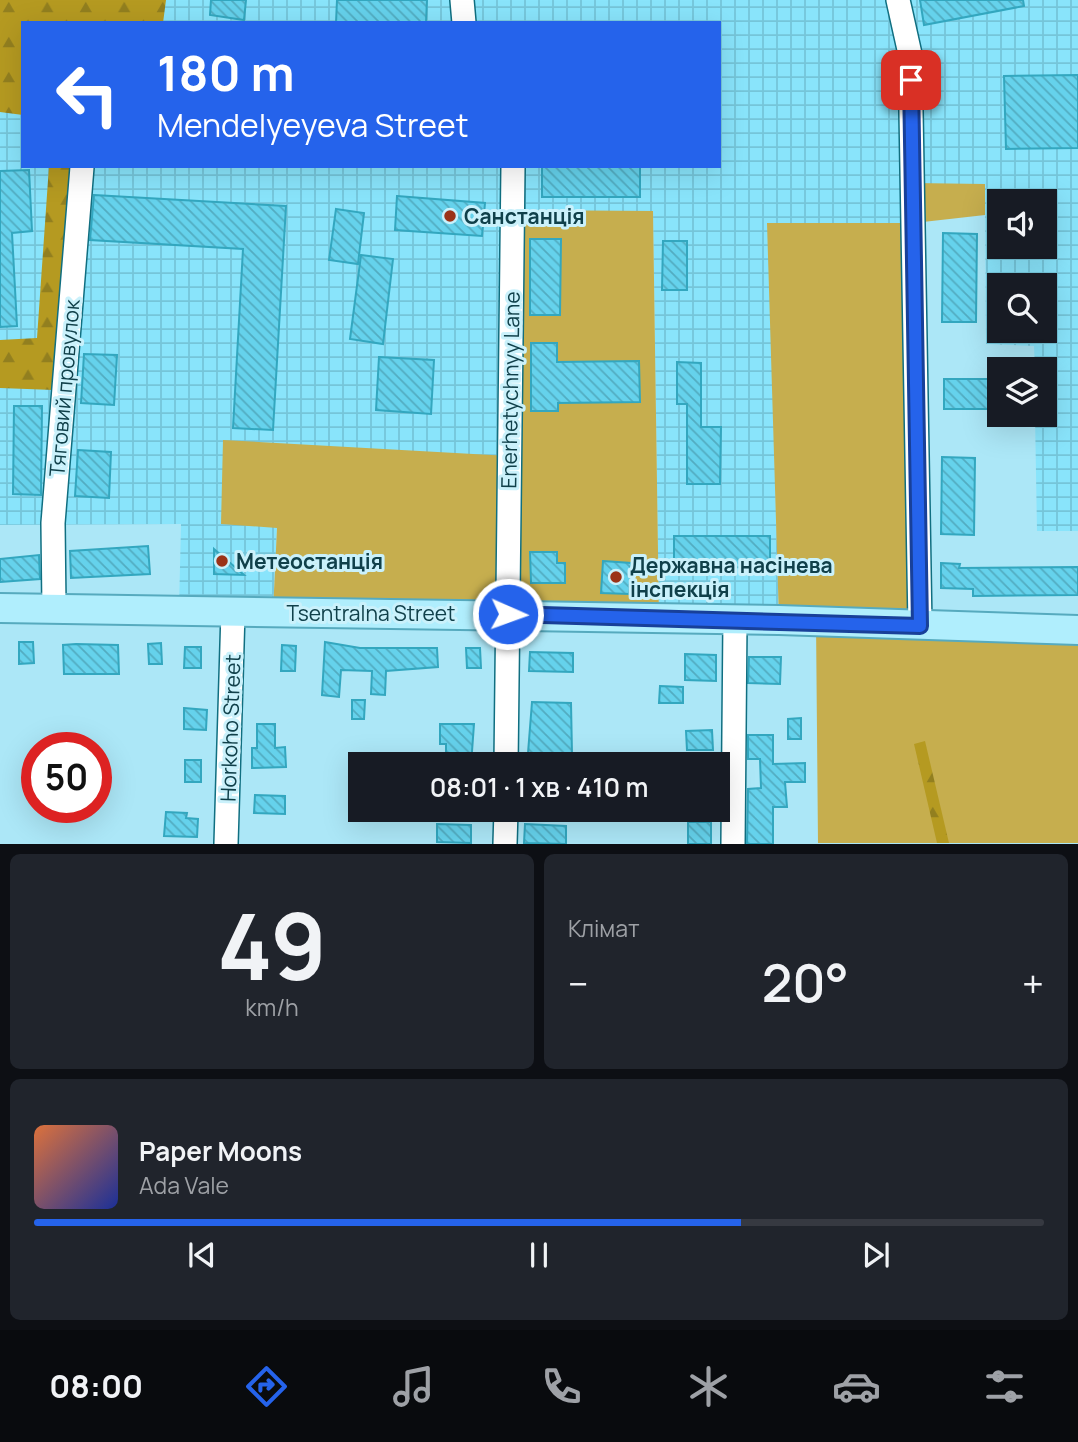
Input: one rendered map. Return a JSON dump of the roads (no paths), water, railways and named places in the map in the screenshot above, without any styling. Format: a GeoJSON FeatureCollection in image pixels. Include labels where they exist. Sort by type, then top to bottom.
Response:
{"type":"FeatureCollection","features":[{"type":"Feature","properties":{"kind":"main road","name":"Tsentralna Street"},"geometry":{"type":"LineString","coordinates":[[0,608],[508,614],[1078,629]]}},
{"type":"Feature","properties":{"kind":"street"},"geometry":{"type":"LineString","coordinates":[[462,0],[464,21]]}},
{"type":"Feature","properties":{"kind":"street"},"geometry":{"type":"LineString","coordinates":[[898,0],[911,54],[920,626]]}},
{"type":"Feature","properties":{"kind":"street","name":"Тяговий провулок"},"geometry":{"type":"LineString","coordinates":[[54,608],[53,523],[82,168]]}},
{"type":"Feature","properties":{"kind":"street","name":"Enerhetychnyy Lane"},"geometry":{"type":"LineString","coordinates":[[506,752],[513,168]]}},
{"type":"Feature","properties":{"kind":"street","name":"Horkoho Street"},"geometry":{"type":"LineString","coordinates":[[226,844],[233,612]]}},
{"type":"Feature","properties":{"kind":"street"},"geometry":{"type":"LineString","coordinates":[[733,844],[735,620]]}},
{"type":"Feature","properties":{"kind":"street"},"geometry":{"type":"LineString","coordinates":[[505,844],[506,822]]}},
{"type":"Feature","properties":{"kind":"place","name":"Санстанція"},"geometry":{"type":"Point","coordinates":[450,216]}},
{"type":"Feature","properties":{"kind":"place","name":"Метеостанція"},"geometry":{"type":"Point","coordinates":[222,561]}},
{"type":"Feature","properties":{"kind":"place","name":"Державна насiнева iнспекцiя"},"geometry":{"type":"Point","coordinates":[616,577]}}]}
